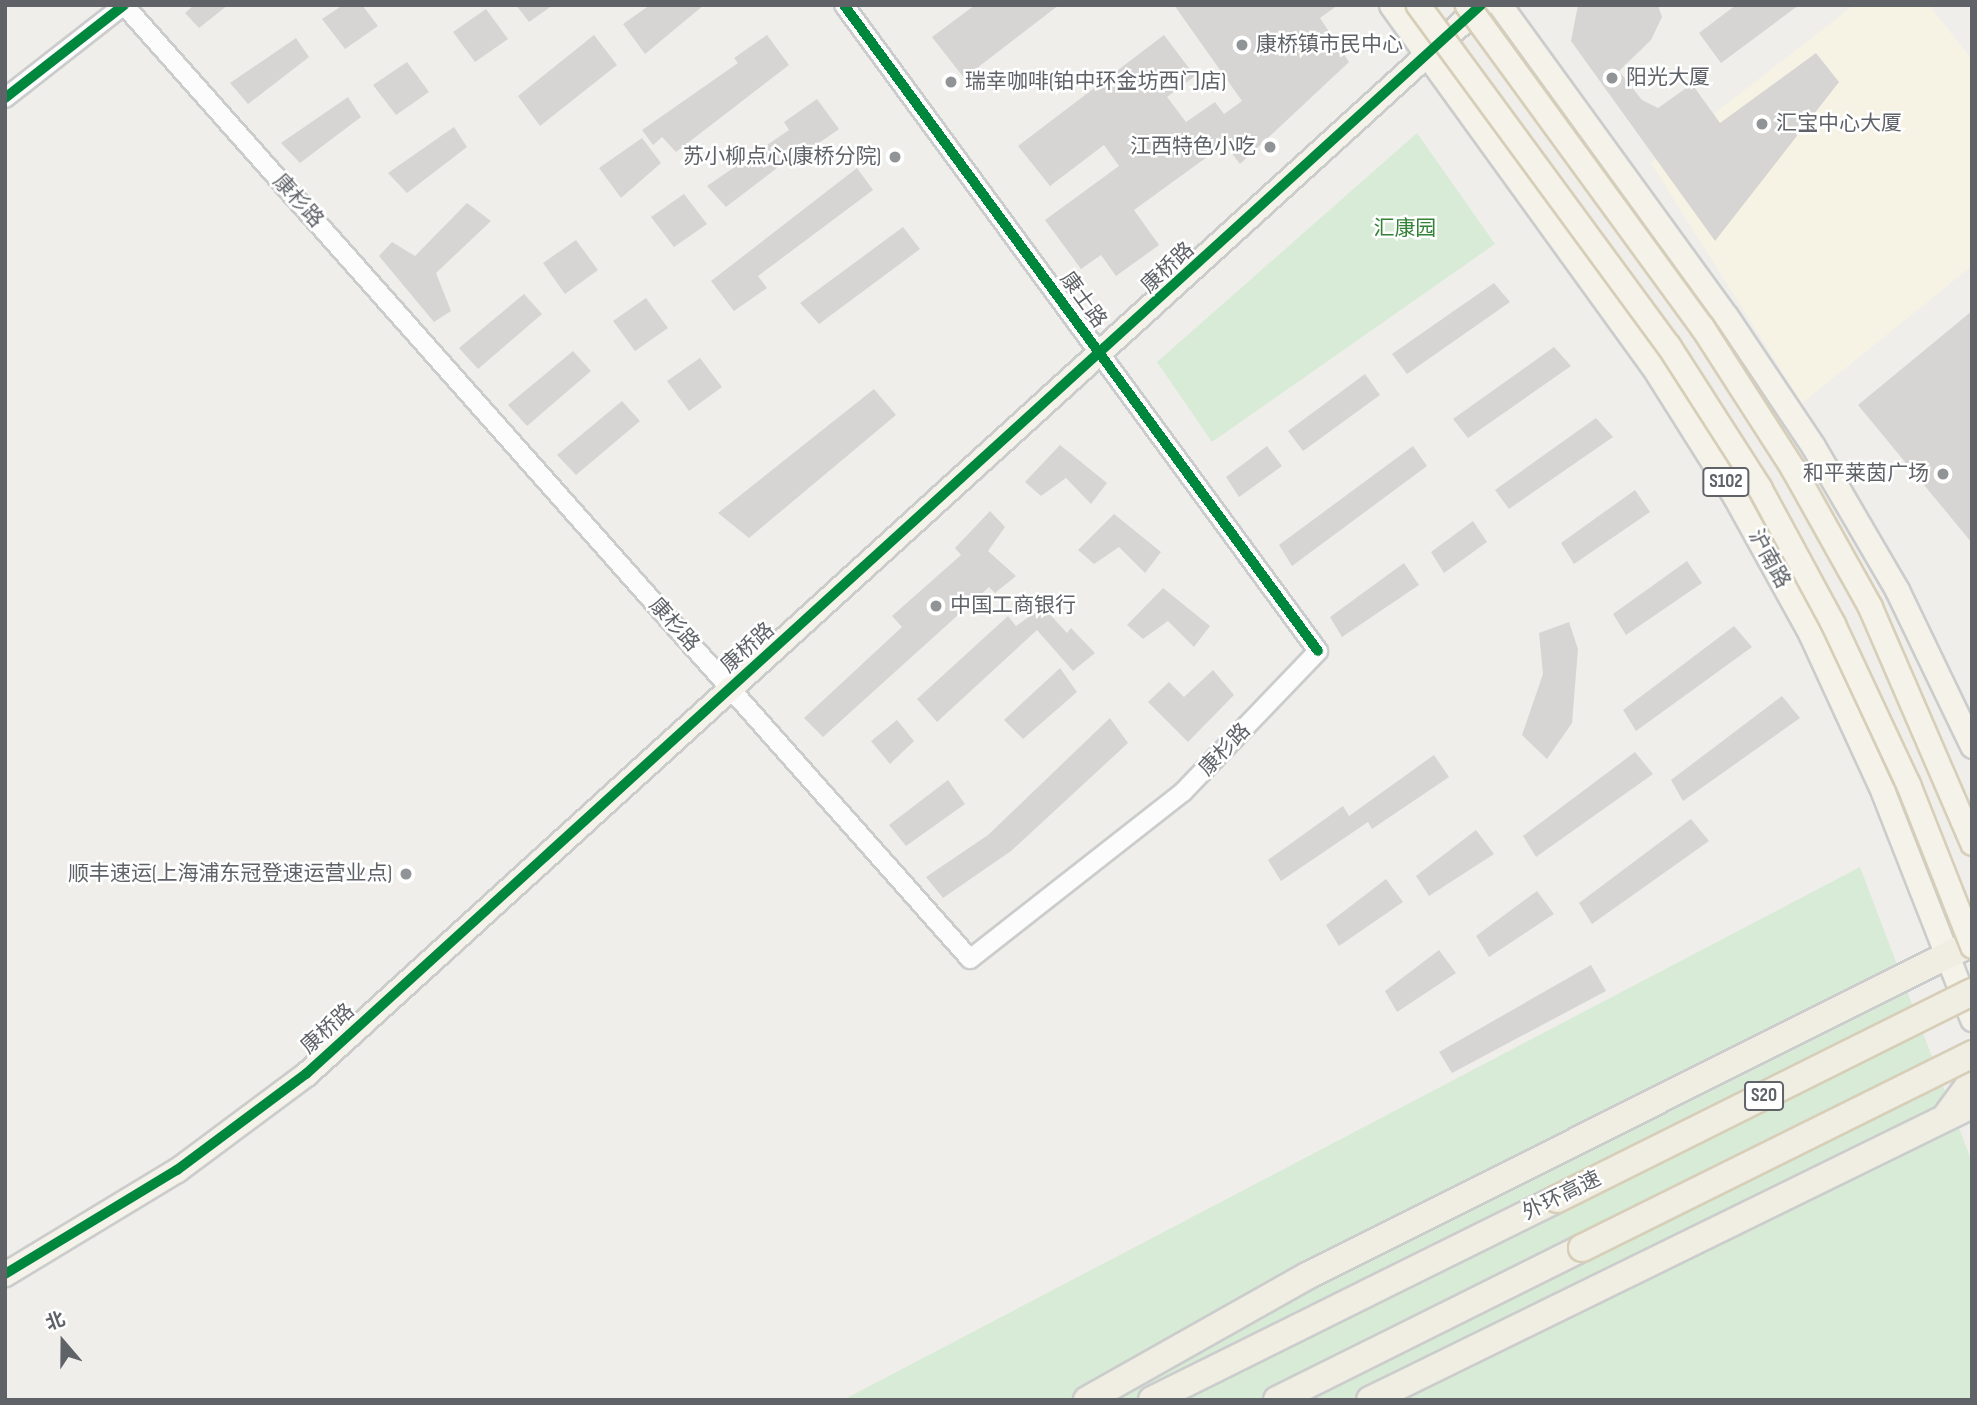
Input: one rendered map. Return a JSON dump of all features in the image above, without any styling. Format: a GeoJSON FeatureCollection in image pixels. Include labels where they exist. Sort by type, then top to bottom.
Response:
{"type":"FeatureCollection","features":[{"type":"Feature","properties":{"kind":"highway"},"geometry":{"type":"LineString","coordinates":[[1087,1400],[1307,1276],[1972,945]]}},
{"type":"Feature","properties":{"kind":"highway","name":"外环高速"},"geometry":{"type":"LineString","coordinates":[[1152,1400],[1972,992]]}},
{"type":"Feature","properties":{"kind":"highway"},"geometry":{"type":"LineString","coordinates":[[1278,1400],[1972,1054]]}},
{"type":"Feature","properties":{"kind":"highway"},"geometry":{"type":"LineString","coordinates":[[1946,1116],[1972,1082]]}},
{"type":"Feature","properties":{"kind":"highway"},"geometry":{"type":"LineString","coordinates":[[1370,1400],[1946,1116],[1972,1107]]}},
{"type":"Feature","properties":{"kind":"main road","name":"沪南路"},"geometry":{"type":"LineString","coordinates":[[1391,5],[1652,365],[1735,497],[1810,633],[1883,792],[1972,1018]]}},
{"type":"Feature","properties":{"kind":"main road"},"geometry":{"type":"LineString","coordinates":[[1418,5],[1668,345],[1759,486],[1908,784],[1972,945]]}},
{"type":"Feature","properties":{"kind":"main road"},"geometry":{"type":"LineString","coordinates":[[1467,5],[1702,327],[1793,469],[1870,607],[1972,843]]}},
{"type":"Feature","properties":{"kind":"main road","name":"康桥路"},"geometry":{"type":"LineString","coordinates":[[5,1274],[177,1170],[306,1074],[1100,356],[1481,5]]}},
{"type":"Feature","properties":{"kind":"main road"},"geometry":{"type":"LineString","coordinates":[[1500,5],[1726,316],[1813,446],[1897,590],[1972,746]]}},
{"type":"Feature","properties":{"kind":"street"},"geometry":{"type":"LineString","coordinates":[[5,98],[124,5]]}},
{"type":"Feature","properties":{"kind":"street","name":"康杉路"},"geometry":{"type":"LineString","coordinates":[[124,5],[971,960],[1183,792],[1318,651]]}},
{"type":"Feature","properties":{"kind":"street","name":"康士路"},"geometry":{"type":"LineString","coordinates":[[844,5],[1318,651]]}},
{"type":"Feature","properties":{"kind":"shaded area"},"geometry":{"type":"Polygon","coordinates":[[[1854,5],[1929,5],[1972,60],[1972,266],[1802,403],[1651,163],[1854,5]]]}},
{"type":"Feature","properties":{"kind":"green space","name":"汇康园"},"geometry":{"type":"Polygon","coordinates":[[[1417,133],[1495,244],[1212,442],[1157,362],[1417,133]]]}},
{"type":"Feature","properties":{"kind":"green space"},"geometry":{"type":"Polygon","coordinates":[[[1860,867],[1972,1162],[1972,1400],[843,1400],[1860,867]]]}},
{"type":"Feature","properties":{"kind":"building"},"geometry":{"type":"Polygon","coordinates":[[[194,5],[228,5],[199,28],[185,13],[194,5]]]}},
{"type":"Feature","properties":{"kind":"building"},"geometry":{"type":"Polygon","coordinates":[[[343,5],[362,5],[378,26],[345,49],[322,19],[343,5]]]}},
{"type":"Feature","properties":{"kind":"building"},"geometry":{"type":"Polygon","coordinates":[[[516,5],[553,5],[529,22],[516,5]]]}},
{"type":"Feature","properties":{"kind":"building"},"geometry":{"type":"Polygon","coordinates":[[[650,5],[704,5],[645,54],[623,24],[650,5]]]}},
{"type":"Feature","properties":{"kind":"building"},"geometry":{"type":"Polygon","coordinates":[[[975,5],[1059,5],[964,78],[932,37],[975,5]]]}},
{"type":"Feature","properties":{"kind":"building"},"geometry":{"type":"Polygon","coordinates":[[[1174,5],[1338,5],[1320,18],[1349,62],[1240,164],[1225,144],[1134,210],[1159,245],[1116,276],[1101,255],[1081,269],[1045,220],[1119,166],[1104,145],[1050,186],[1018,146],[1164,35],[1195,76],[1167,97],[1186,122],[1215,102],[1224,114],[1242,101],[1174,5]]]}},
{"type":"Feature","properties":{"kind":"building"},"geometry":{"type":"Polygon","coordinates":[[[1578,5],[1658,5],[1662,17],[1651,40],[1619,71],[1642,100],[1658,108],[1692,84],[1720,123],[1816,53],[1839,82],[1715,241],[1571,41],[1578,5]]]}},
{"type":"Feature","properties":{"kind":"building"},"geometry":{"type":"Polygon","coordinates":[[[1736,5],[1799,5],[1721,63],[1699,33],[1736,5]]]}},
{"type":"Feature","properties":{"kind":"building"},"geometry":{"type":"Polygon","coordinates":[[[486,9],[508,39],[475,62],[453,32],[486,9]]]}},
{"type":"Feature","properties":{"kind":"building"},"geometry":{"type":"Polygon","coordinates":[[[594,35],[617,65],[540,126],[518,96],[594,35]]]}},
{"type":"Feature","properties":{"kind":"building"},"geometry":{"type":"Polygon","coordinates":[[[767,35],[789,65],[676,152],[662,137],[653,145],[642,130],[738,63],[734,58],[767,35]]]}},
{"type":"Feature","properties":{"kind":"building"},"geometry":{"type":"Polygon","coordinates":[[[296,38],[309,57],[248,104],[230,83],[296,38]]]}},
{"type":"Feature","properties":{"kind":"building"},"geometry":{"type":"Polygon","coordinates":[[[407,62],[429,92],[396,115],[373,85],[407,62]]]}},
{"type":"Feature","properties":{"kind":"building"},"geometry":{"type":"Polygon","coordinates":[[[348,97],[361,117],[300,163],[281,143],[348,97]]]}},
{"type":"Feature","properties":{"kind":"building"},"geometry":{"type":"Polygon","coordinates":[[[817,99],[839,129],[806,152],[803,148],[726,207],[707,186],[789,130],[784,122],[817,99]]]}},
{"type":"Feature","properties":{"kind":"building"},"geometry":{"type":"Polygon","coordinates":[[[454,127],[467,147],[407,193],[388,173],[454,127]]]}},
{"type":"Feature","properties":{"kind":"building"},"geometry":{"type":"Polygon","coordinates":[[[642,138],[661,163],[621,198],[599,168],[642,138]]]}},
{"type":"Feature","properties":{"kind":"building"},"geometry":{"type":"Polygon","coordinates":[[[857,168],[873,190],[758,276],[767,288],[734,311],[711,281],[857,168]]]}},
{"type":"Feature","properties":{"kind":"building"},"geometry":{"type":"Polygon","coordinates":[[[684,194],[707,224],[674,247],[651,217],[684,194]]]}},
{"type":"Feature","properties":{"kind":"building"},"geometry":{"type":"Polygon","coordinates":[[[467,203],[491,221],[436,273],[451,311],[434,322],[379,256],[392,242],[415,256],[467,203]]]}},
{"type":"Feature","properties":{"kind":"building"},"geometry":{"type":"Polygon","coordinates":[[[903,227],[920,249],[819,324],[800,303],[903,227]]]}},
{"type":"Feature","properties":{"kind":"building"},"geometry":{"type":"Polygon","coordinates":[[[576,240],[598,270],[565,294],[543,263],[576,240]]]}},
{"type":"Feature","properties":{"kind":"building"},"geometry":{"type":"Polygon","coordinates":[[[1494,283],[1510,302],[1407,374],[1392,354],[1494,283]]]}},
{"type":"Feature","properties":{"kind":"building"},"geometry":{"type":"Polygon","coordinates":[[[524,294],[542,314],[478,369],[459,348],[524,294]]]}},
{"type":"Feature","properties":{"kind":"building"},"geometry":{"type":"Polygon","coordinates":[[[646,298],[668,328],[635,351],[613,321],[646,298]]]}},
{"type":"Feature","properties":{"kind":"building","name":"和平莱茵广场"},"geometry":{"type":"Polygon","coordinates":[[[1972,311],[1972,543],[1858,405],[1972,311]]]}},
{"type":"Feature","properties":{"kind":"building"},"geometry":{"type":"Polygon","coordinates":[[[1554,347],[1571,366],[1468,438],[1453,419],[1554,347]]]}},
{"type":"Feature","properties":{"kind":"building"},"geometry":{"type":"Polygon","coordinates":[[[573,351],[591,371],[527,426],[508,405],[573,351]]]}},
{"type":"Feature","properties":{"kind":"building"},"geometry":{"type":"Polygon","coordinates":[[[700,358],[722,387],[689,411],[667,381],[700,358]]]}},
{"type":"Feature","properties":{"kind":"building"},"geometry":{"type":"Polygon","coordinates":[[[1365,374],[1380,395],[1303,451],[1288,431],[1365,374]]]}},
{"type":"Feature","properties":{"kind":"building"},"geometry":{"type":"Polygon","coordinates":[[[874,389],[896,415],[749,538],[718,513],[874,389]]]}},
{"type":"Feature","properties":{"kind":"building"},"geometry":{"type":"Polygon","coordinates":[[[622,401],[640,421],[576,475],[557,455],[622,401]]]}},
{"type":"Feature","properties":{"kind":"building"},"geometry":{"type":"Polygon","coordinates":[[[1596,418],[1613,437],[1509,509],[1495,490],[1596,418]]]}},
{"type":"Feature","properties":{"kind":"building"},"geometry":{"type":"Polygon","coordinates":[[[1060,445],[1107,483],[1091,504],[1066,478],[1041,496],[1025,482],[1060,445]]]}},
{"type":"Feature","properties":{"kind":"building"},"geometry":{"type":"Polygon","coordinates":[[[1267,446],[1282,466],[1239,497],[1226,477],[1267,446]]]}},
{"type":"Feature","properties":{"kind":"building"},"geometry":{"type":"Polygon","coordinates":[[[1413,446],[1427,466],[1292,566],[1279,545],[1413,446]]]}},
{"type":"Feature","properties":{"kind":"building"},"geometry":{"type":"Polygon","coordinates":[[[1635,490],[1650,512],[1574,564],[1561,543],[1635,490]]]}},
{"type":"Feature","properties":{"kind":"building"},"geometry":{"type":"Polygon","coordinates":[[[990,511],[1005,527],[988,551],[1016,576],[995,593],[989,587],[823,737],[804,718],[902,627],[892,616],[961,555],[955,548],[990,511]]]}},
{"type":"Feature","properties":{"kind":"building"},"geometry":{"type":"Polygon","coordinates":[[[1114,514],[1161,552],[1145,573],[1119,547],[1094,564],[1078,550],[1114,514]]]}},
{"type":"Feature","properties":{"kind":"building"},"geometry":{"type":"Polygon","coordinates":[[[1473,521],[1487,542],[1444,573],[1431,552],[1473,521]]]}},
{"type":"Feature","properties":{"kind":"building"},"geometry":{"type":"Polygon","coordinates":[[[1687,561],[1702,583],[1626,635],[1613,614],[1687,561]]]}},
{"type":"Feature","properties":{"kind":"building"},"geometry":{"type":"Polygon","coordinates":[[[1404,563],[1419,585],[1342,637],[1330,617],[1404,563]]]}},
{"type":"Feature","properties":{"kind":"building"},"geometry":{"type":"Polygon","coordinates":[[[1163,588],[1210,626],[1194,647],[1168,621],[1143,639],[1127,625],[1163,588]]]}},
{"type":"Feature","properties":{"kind":"building"},"geometry":{"type":"Polygon","coordinates":[[[1043,607],[1067,633],[1071,628],[1095,653],[1073,671],[1037,630],[937,722],[917,699],[1008,616],[1016,626],[1043,607]]]}},
{"type":"Feature","properties":{"kind":"building"},"geometry":{"type":"Polygon","coordinates":[[[1569,622],[1578,649],[1572,723],[1547,759],[1522,735],[1543,674],[1539,633],[1569,622]]]}},
{"type":"Feature","properties":{"kind":"building"},"geometry":{"type":"Polygon","coordinates":[[[1734,626],[1752,647],[1636,731],[1623,710],[1734,626]]]}},
{"type":"Feature","properties":{"kind":"building"},"geometry":{"type":"Polygon","coordinates":[[[1060,668],[1077,692],[1023,739],[1004,720],[1060,668]]]}},
{"type":"Feature","properties":{"kind":"building"},"geometry":{"type":"Polygon","coordinates":[[[1213,670],[1234,695],[1188,742],[1148,702],[1169,682],[1184,697],[1213,670]]]}},
{"type":"Feature","properties":{"kind":"building"},"geometry":{"type":"Polygon","coordinates":[[[1782,696],[1800,718],[1683,801],[1671,780],[1782,696]]]}},
{"type":"Feature","properties":{"kind":"building"},"geometry":{"type":"Polygon","coordinates":[[[1110,718],[1128,743],[1011,851],[943,898],[926,877],[988,835],[1110,718]]]}},
{"type":"Feature","properties":{"kind":"building"},"geometry":{"type":"Polygon","coordinates":[[[897,720],[914,741],[890,764],[871,741],[897,720]]]}},
{"type":"Feature","properties":{"kind":"building"},"geometry":{"type":"Polygon","coordinates":[[[1635,752],[1653,774],[1536,857],[1523,836],[1635,752]]]}},
{"type":"Feature","properties":{"kind":"building"},"geometry":{"type":"Polygon","coordinates":[[[1434,755],[1449,777],[1372,829],[1368,822],[1281,881],[1268,860],[1343,806],[1349,816],[1434,755]]]}},
{"type":"Feature","properties":{"kind":"building"},"geometry":{"type":"Polygon","coordinates":[[[948,780],[965,804],[906,846],[889,825],[948,780]]]}},
{"type":"Feature","properties":{"kind":"building"},"geometry":{"type":"Polygon","coordinates":[[[1691,819],[1709,841],[1592,924],[1579,903],[1691,819]]]}},
{"type":"Feature","properties":{"kind":"building"},"geometry":{"type":"Polygon","coordinates":[[[1476,830],[1494,854],[1429,896],[1416,876],[1476,830]]]}},
{"type":"Feature","properties":{"kind":"building"},"geometry":{"type":"Polygon","coordinates":[[[1386,879],[1403,902],[1339,946],[1326,925],[1386,879]]]}},
{"type":"Feature","properties":{"kind":"building"},"geometry":{"type":"Polygon","coordinates":[[[1537,891],[1554,914],[1489,957],[1476,936],[1537,891]]]}},
{"type":"Feature","properties":{"kind":"building"},"geometry":{"type":"Polygon","coordinates":[[[1439,950],[1456,973],[1397,1012],[1385,991],[1439,950]]]}},
{"type":"Feature","properties":{"kind":"building"},"geometry":{"type":"Polygon","coordinates":[[[1591,965],[1606,991],[1452,1073],[1439,1052],[1591,965]]]}},
{"type":"Feature","properties":{"kind":"cycle path"},"geometry":{"type":"LineString","coordinates":[[5,98],[124,5]]}},
{"type":"Feature","properties":{"kind":"cycle path"},"geometry":{"type":"LineString","coordinates":[[844,5],[1318,651]]}},
{"type":"Feature","properties":{"kind":"cycle path"},"geometry":{"type":"LineString","coordinates":[[5,1274],[177,1170],[306,1074],[1481,5]]}},
{"type":"Feature","properties":{"kind":"place","name":"康桥镇市民中心"},"geometry":{"type":"Point","coordinates":[1242,45]}},
{"type":"Feature","properties":{"kind":"place","name":"阳光大厦"},"geometry":{"type":"Point","coordinates":[1612,78]}},
{"type":"Feature","properties":{"kind":"place","name":"瑞幸咖啡(铂中环金坊西门店)"},"geometry":{"type":"Point","coordinates":[951,82]}},
{"type":"Feature","properties":{"kind":"place","name":"汇宝中心大厦"},"geometry":{"type":"Point","coordinates":[1762,124]}},
{"type":"Feature","properties":{"kind":"place","name":"江西特色小吃"},"geometry":{"type":"Point","coordinates":[1270,147]}},
{"type":"Feature","properties":{"kind":"place","name":"苏小柳点心(康桥分院)"},"geometry":{"type":"Point","coordinates":[895,157]}},
{"type":"Feature","properties":{"kind":"place","name":"和平莱茵广场"},"geometry":{"type":"Point","coordinates":[1943,474]}},
{"type":"Feature","properties":{"kind":"place","name":"中国工商银行"},"geometry":{"type":"Point","coordinates":[936,606]}},
{"type":"Feature","properties":{"kind":"place","name":"顺丰速运(上海浦东冠登速运营业点)"},"geometry":{"type":"Point","coordinates":[406,874]}}]}
